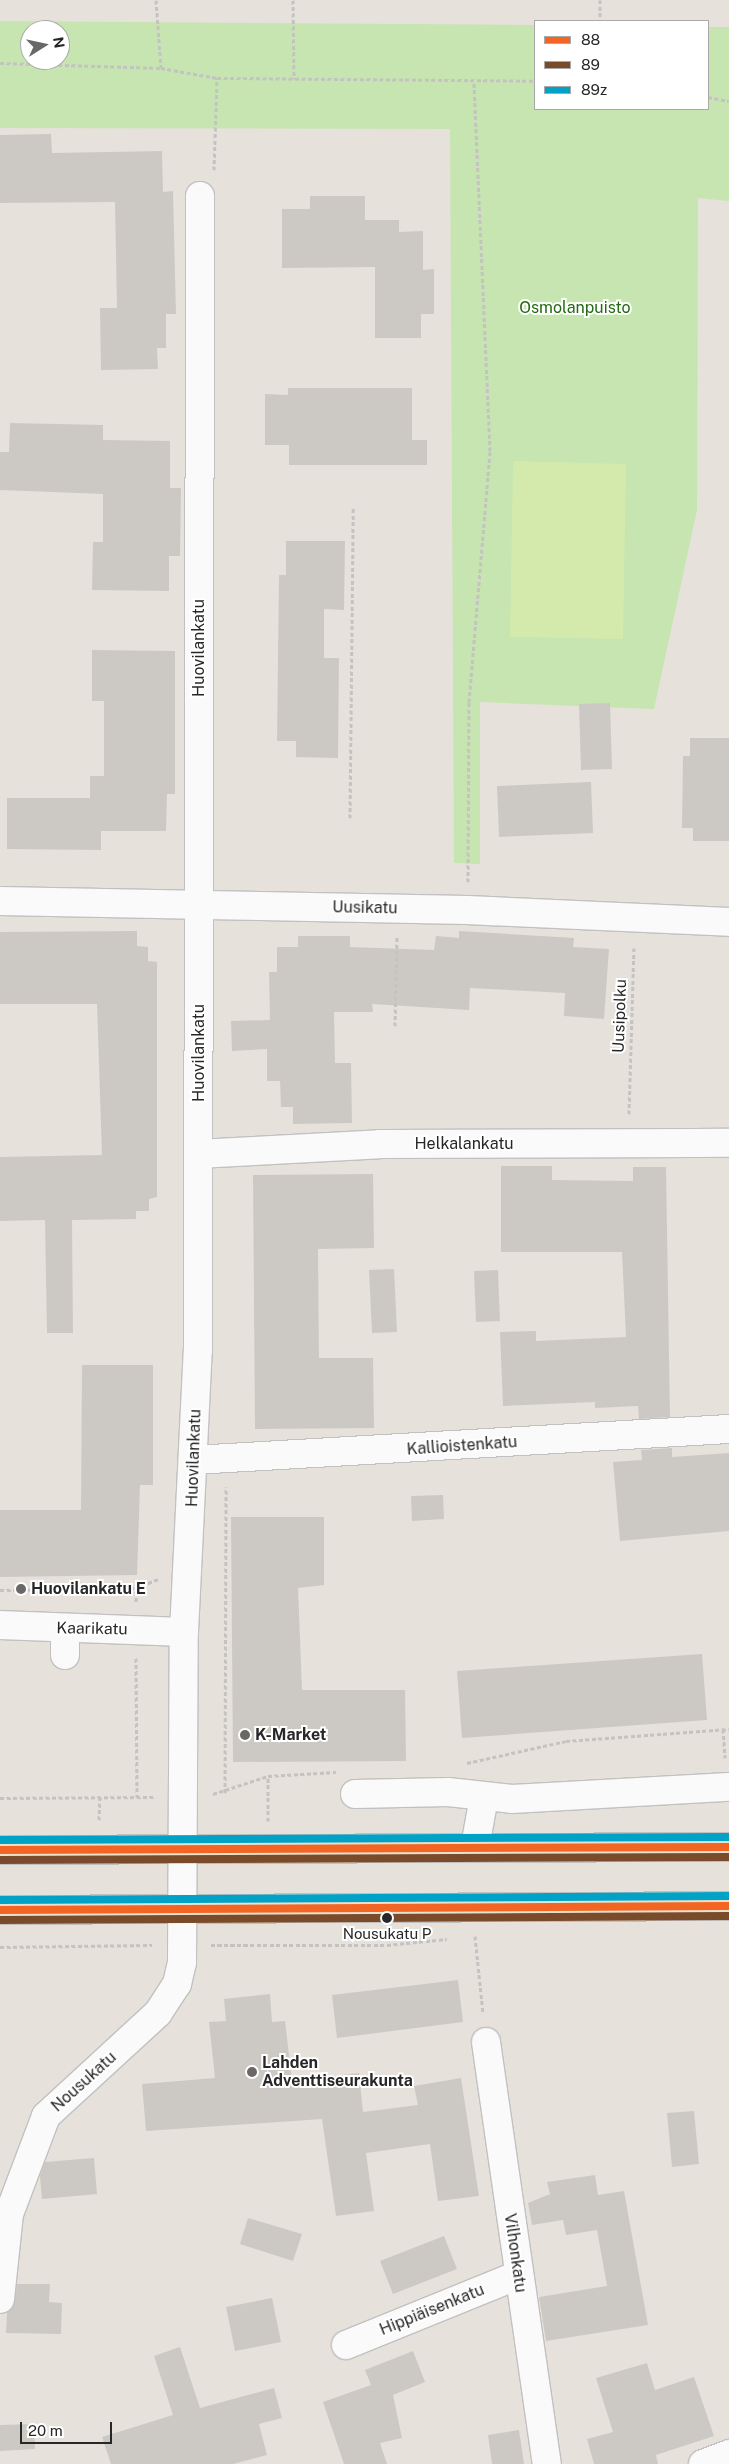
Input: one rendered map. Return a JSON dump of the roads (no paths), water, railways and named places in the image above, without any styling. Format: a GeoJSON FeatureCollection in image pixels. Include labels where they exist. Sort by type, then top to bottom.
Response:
{"type":"FeatureCollection","features":[{"type":"Feature","properties":{"kind":"main road"},"geometry":{"type":"LineString","coordinates":[[0,1850],[184,1852],[475,1847],[729,1847]]}},
{"type":"Feature","properties":{"kind":"main road"},"geometry":{"type":"LineString","coordinates":[[0,1910],[729,1906]]}},
{"type":"Feature","properties":{"kind":"street","name":"Huovilankatu"},"geometry":{"type":"LineString","coordinates":[[183,1910],[184,1632],[190,1568],[194,1460],[207,188]]}},
{"type":"Feature","properties":{"kind":"street","name":"Uusikatu"},"geometry":{"type":"LineString","coordinates":[[0,901],[398,908],[729,922]]}},
{"type":"Feature","properties":{"kind":"street","name":"Helkalankatu"},"geometry":{"type":"LineString","coordinates":[[198,1154],[380,1144],[729,1143]]}},
{"type":"Feature","properties":{"kind":"street","name":"Kallioistenkatu"},"geometry":{"type":"LineString","coordinates":[[194,1460],[729,1429]]}},
{"type":"Feature","properties":{"kind":"street","name":"Kaarikatu"},"geometry":{"type":"LineString","coordinates":[[0,1625],[65,1641],[136,1630],[184,1632]]}},
{"type":"Feature","properties":{"kind":"street"},"geometry":{"type":"LineString","coordinates":[[355,1794],[448,1792],[484,1797],[729,1787]]}},
{"type":"Feature","properties":{"kind":"street"},"geometry":{"type":"LineString","coordinates":[[475,1847],[484,1797]]}},
{"type":"Feature","properties":{"kind":"street","name":"Nousukatu"},"geometry":{"type":"LineString","coordinates":[[0,2299],[9,2214],[46,2116],[163,2005],[177,1984],[182,1963],[183,1910]]}},
{"type":"Feature","properties":{"kind":"street","name":"Vilhonkatu"},"geometry":{"type":"LineString","coordinates":[[486,2042],[518,2275],[547,2464]]}},
{"type":"Feature","properties":{"kind":"street","name":"Hippiäisenkatu"},"geometry":{"type":"LineString","coordinates":[[346,2345],[518,2275]]}},
{"type":"Feature","properties":{"kind":"street"},"geometry":{"type":"LineString","coordinates":[[703,2464],[729,2454]]}},
{"type":"Feature","properties":{"kind":"place","name":"Huovilankatu E"},"geometry":{"type":"Point","coordinates":[21,1589]}},
{"type":"Feature","properties":{"kind":"place","name":"K-Market"},"geometry":{"type":"Point","coordinates":[245,1735]}},
{"type":"Feature","properties":{"kind":"place","name":"Nousukatu P"},"geometry":{"type":"Point","coordinates":[387,1918]}},
{"type":"Feature","properties":{"kind":"place","name":"Lahden Adventtiseurakunta"},"geometry":{"type":"Point","coordinates":[252,2072]}},
{"type":"Feature","properties":{"kind":"park label","name":"Osmolanpuisto"},"geometry":{"type":"Point","coordinates":[575,308]}}]}
